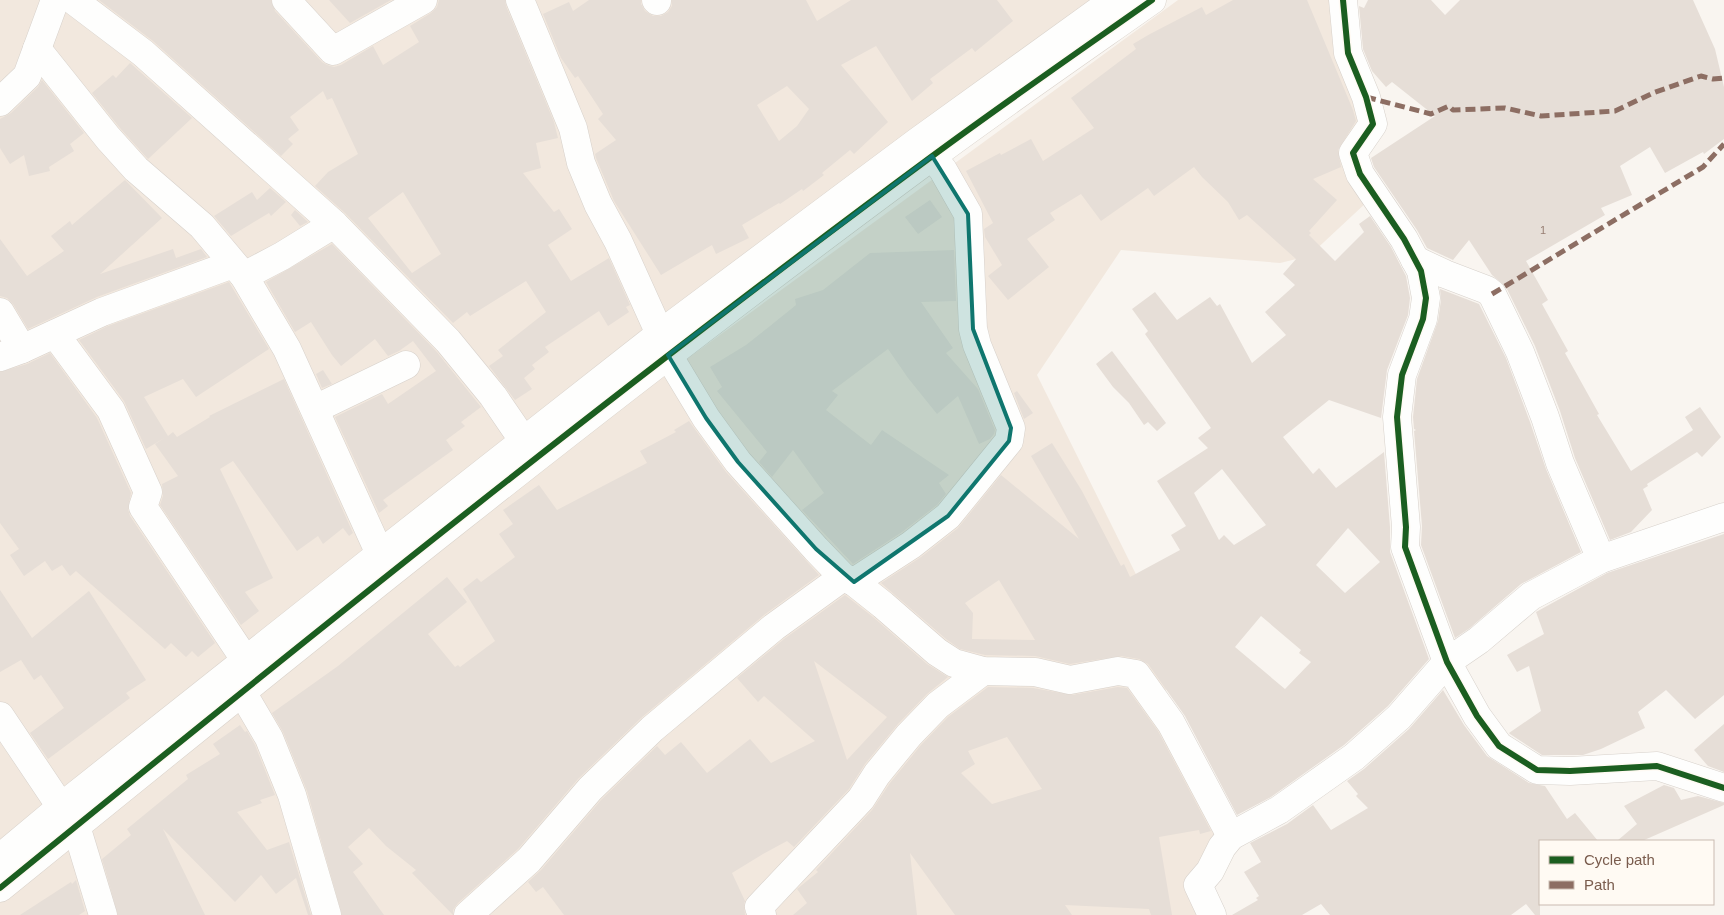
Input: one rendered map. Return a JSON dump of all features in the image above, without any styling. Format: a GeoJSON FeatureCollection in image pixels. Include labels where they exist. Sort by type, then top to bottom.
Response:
{"type":"FeatureCollection","features":[{"type":"Feature","properties":{"kind":"street"},"geometry":{"type":"LineString","coordinates":[[0,102],[27,76],[55,0]]}},
{"type":"Feature","properties":{"kind":"street"},"geometry":{"type":"LineString","coordinates":[[73,0],[144,53],[334,224],[448,341],[493,396],[523,440]]}},
{"type":"Feature","properties":{"kind":"street"},"geometry":{"type":"LineString","coordinates":[[286,0],[333,51],[422,0]]}},
{"type":"Feature","properties":{"kind":"street"},"geometry":{"type":"LineString","coordinates":[[520,0],[574,128],[581,163],[598,204],[618,241],[664,345],[706,418],[738,462],[816,549],[848,580],[937,652],[954,662],[983,671],[1035,672],[1070,680],[1118,671],[1136,674],[1171,723],[1232,836]]}},
{"type":"Feature","properties":{"kind":"street"},"geometry":{"type":"LineString","coordinates":[[0,858],[69,817],[242,692],[664,345],[917,142],[1114,0]]}},
{"type":"Feature","properties":{"kind":"street"},"geometry":{"type":"LineString","coordinates":[[0,888],[69,817],[246,661],[523,440],[664,345],[1152,0]]}},
{"type":"Feature","properties":{"kind":"street"},"geometry":{"type":"LineString","coordinates":[[1343,0],[1348,53],[1366,97],[1373,124],[1353,153],[1360,174],[1404,240],[1421,271],[1426,298],[1423,319],[1402,375],[1397,417],[1406,527],[1405,547],[1447,662],[1478,716],[1499,746],[1537,770],[1570,771],[1657,766],[1724,788]]}},
{"type":"Feature","properties":{"kind":"street"},"geometry":{"type":"LineString","coordinates":[[37,49],[108,138],[136,169],[202,226],[238,270],[287,349],[380,554]]}},
{"type":"Feature","properties":{"kind":"street"},"geometry":{"type":"LineString","coordinates":[[468,915],[530,860],[590,790],[652,729],[774,627],[848,580],[911,545],[948,516],[1009,441],[1011,428],[977,345],[973,328],[968,214],[943,170],[932,156]]}},
{"type":"Feature","properties":{"kind":"street"},"geometry":{"type":"LineString","coordinates":[[0,312],[11,353],[102,312],[282,256],[334,224]]}},
{"type":"Feature","properties":{"kind":"street"},"geometry":{"type":"LineString","coordinates":[[1415,260],[1487,290],[1492,294],[1520,352],[1546,417],[1560,462],[1601,560]]}},
{"type":"Feature","properties":{"kind":"street"},"geometry":{"type":"LineString","coordinates":[[55,334],[112,410],[148,492],[143,507],[246,661]]}},
{"type":"Feature","properties":{"kind":"street"},"geometry":{"type":"LineString","coordinates":[[315,408],[406,365]]}},
{"type":"Feature","properties":{"kind":"street"},"geometry":{"type":"LineString","coordinates":[[1212,915],[1198,885],[1210,871],[1222,847],[1232,836],[1279,810],[1354,757],[1399,717],[1447,662],[1480,640],[1531,596],[1601,560],[1724,518]]}},
{"type":"Feature","properties":{"kind":"street"},"geometry":{"type":"LineString","coordinates":[[762,915],[759,907],[861,799],[876,774],[909,735],[938,705],[983,671]]}},
{"type":"Feature","properties":{"kind":"street"},"geometry":{"type":"LineString","coordinates":[[242,692],[270,738],[292,795],[328,915]]}},
{"type":"Feature","properties":{"kind":"street"},"geometry":{"type":"LineString","coordinates":[[0,716],[69,817],[103,915]]}},
{"type":"Feature","properties":{"kind":"highlighted area"},"geometry":{"type":"Polygon","coordinates":[[[932,156],[968,214],[973,329],[1011,428],[1009,441],[948,516],[854,582],[816,549],[738,462],[706,418],[668,355],[932,156]]]}},
{"type":"Feature","properties":{"kind":"shaded area"},"geometry":{"type":"Polygon","coordinates":[[[0,0],[1101,0],[0,848],[0,0]]]}},
{"type":"Feature","properties":{"kind":"shaded area"},"geometry":{"type":"Polygon","coordinates":[[[1178,0],[1336,0],[1368,125],[1368,201],[1309,256],[1280,263],[1121,250],[1037,375],[1186,675],[1156,697],[1223,836],[1200,873],[1214,915],[0,915],[0,894],[624,405],[1178,0]]]}},
{"type":"Feature","properties":{"kind":"building"},"geometry":{"type":"Polygon","coordinates":[[[99,0],[271,0],[275,11],[322,62],[334,67],[341,65],[373,46],[383,65],[419,42],[410,26],[431,13],[437,7],[439,0],[505,0],[554,122],[558,138],[536,143],[541,168],[523,173],[554,212],[559,209],[572,229],[548,245],[571,281],[609,258],[630,305],[626,307],[629,312],[608,326],[599,311],[545,347],[549,352],[532,365],[535,369],[524,378],[532,389],[515,400],[489,366],[503,356],[498,350],[546,312],[526,281],[470,316],[467,312],[453,323],[345,213],[315,186],[328,172],[358,154],[332,98],[327,100],[323,91],[290,117],[299,130],[288,139],[293,144],[281,156],[153,41],[99,0]],[[403,192],[368,218],[412,273],[441,254],[403,192]]]}},
{"type":"Feature","properties":{"kind":"building"},"geometry":{"type":"Polygon","coordinates":[[[329,0],[391,0],[350,23],[329,0]]]}},
{"type":"Feature","properties":{"kind":"building"},"geometry":{"type":"Polygon","coordinates":[[[589,0],[641,0],[645,11],[653,16],[661,16],[668,12],[672,6],[672,0],[806,0],[817,21],[851,0],[997,0],[1013,21],[975,52],[972,48],[930,79],[933,83],[912,101],[876,46],[841,65],[888,122],[854,154],[850,150],[822,173],[824,175],[803,191],[802,189],[780,204],[742,225],[749,238],[716,254],[712,245],[661,275],[614,201],[596,158],[595,154],[616,140],[598,119],[603,114],[578,76],[575,78],[561,58],[543,14],[569,2],[573,11],[589,0]],[[787,86],[757,105],[779,141],[797,126],[809,109],[787,86]]]}},
{"type":"Feature","properties":{"kind":"building"},"geometry":{"type":"Polygon","coordinates":[[[1233,0],[1307,0],[1353,110],[1356,121],[1338,150],[1341,167],[1313,179],[1337,200],[1309,231],[1311,233],[1309,235],[1335,261],[1364,232],[1359,224],[1370,216],[1391,247],[1406,276],[1410,298],[1408,315],[1387,370],[1381,418],[1329,400],[1283,437],[1313,474],[1319,468],[1336,488],[1384,452],[1390,552],[1429,659],[1388,706],[1344,745],[1271,797],[1237,815],[1185,716],[1148,664],[1139,659],[1121,656],[1070,664],[1035,656],[985,655],[960,649],[881,583],[921,557],[958,528],[1001,475],[1079,539],[1031,456],[1052,443],[1082,491],[1121,566],[1124,564],[1130,577],[1180,550],[1171,535],[1186,526],[1157,481],[1208,448],[1198,438],[1211,428],[1145,334],[1148,331],[1132,309],[1155,292],[1177,320],[1210,297],[1217,306],[1220,304],[1252,363],[1286,335],[1265,312],[1295,285],[1283,274],[1296,259],[1247,215],[1239,220],[1228,202],[1194,167],[1154,196],[1148,188],[1101,221],[1081,194],[1050,213],[1055,220],[1027,239],[1049,267],[1008,300],[988,276],[1002,265],[985,237],[984,229],[993,223],[966,171],[1031,139],[1043,161],[1094,128],[1071,98],[1136,49],[1133,44],[1202,7],[1206,15],[1233,0]],[[1222,469],[1194,493],[1219,540],[1224,535],[1234,545],[1266,525],[1222,469]],[[1348,528],[1316,565],[1345,593],[1380,562],[1348,528]],[[999,580],[965,603],[973,613],[972,639],[1035,640],[999,580]],[[1261,616],[1235,647],[1285,689],[1311,662],[1299,653],[1301,650],[1261,616]]]}},
{"type":"Feature","properties":{"kind":"building"},"geometry":{"type":"Polygon","coordinates":[[[1368,0],[1431,0],[1445,15],[1460,0],[1693,0],[1715,49],[1724,87],[1724,139],[1704,154],[1703,152],[1665,173],[1650,147],[1620,166],[1632,195],[1601,208],[1605,215],[1526,261],[1548,300],[1542,304],[1568,351],[1565,353],[1599,414],[1597,415],[1631,471],[1693,430],[1685,417],[1700,407],[1721,437],[1702,457],[1697,452],[1647,484],[1648,486],[1643,489],[1652,510],[1631,532],[1610,540],[1575,458],[1560,411],[1535,346],[1506,287],[1492,275],[1469,240],[1453,260],[1427,248],[1374,167],[1371,158],[1435,116],[1392,82],[1386,87],[1372,71],[1363,49],[1359,6],[1364,8],[1368,0]]]}},
{"type":"Feature","properties":{"kind":"building"},"geometry":{"type":"Polygon","coordinates":[[[130,63],[192,118],[148,159],[92,93],[113,75],[116,78],[130,63]]]}},
{"type":"Feature","properties":{"kind":"building"},"geometry":{"type":"Polygon","coordinates":[[[42,80],[84,133],[70,144],[74,151],[49,167],[50,171],[29,176],[24,155],[10,164],[0,148],[0,119],[11,113],[38,87],[42,80]]]}},
{"type":"Feature","properties":{"kind":"building"},"geometry":{"type":"Polygon","coordinates":[[[125,180],[162,218],[100,274],[173,249],[176,258],[201,249],[207,257],[97,297],[28,329],[13,304],[7,298],[0,296],[0,239],[27,276],[64,251],[51,236],[70,221],[72,225],[125,180]]]}},
{"type":"Feature","properties":{"kind":"building"},"geometry":{"type":"Polygon","coordinates":[[[270,188],[286,202],[271,216],[269,213],[231,236],[214,216],[252,192],[257,200],[270,188]]]}},
{"type":"Feature","properties":{"kind":"building"},"geometry":{"type":"Polygon","coordinates":[[[930,200],[942,217],[918,234],[905,217],[930,200]]]}},
{"type":"Feature","properties":{"kind":"building"},"geometry":{"type":"Polygon","coordinates":[[[295,210],[308,222],[300,226],[291,215],[295,210]]]}},
{"type":"Feature","properties":{"kind":"building"},"geometry":{"type":"Polygon","coordinates":[[[332,244],[436,351],[481,407],[461,422],[465,426],[446,440],[453,450],[383,500],[388,506],[379,513],[335,417],[382,394],[388,404],[436,371],[413,341],[388,356],[375,339],[341,366],[311,322],[295,332],[266,282],[332,244]]]}},
{"type":"Feature","properties":{"kind":"building"},"geometry":{"type":"Polygon","coordinates":[[[954,250],[956,301],[921,302],[953,348],[946,353],[978,389],[995,430],[994,434],[990,439],[979,444],[958,396],[937,414],[888,349],[832,391],[838,395],[826,410],[871,445],[882,430],[949,475],[939,483],[946,494],[937,505],[902,532],[853,564],[802,510],[824,493],[793,450],[772,477],[759,462],[767,452],[717,391],[722,387],[710,367],[746,345],[770,326],[796,305],[795,299],[823,290],[870,253],[954,250]]]}},
{"type":"Feature","properties":{"kind":"building"},"geometry":{"type":"Polygon","coordinates":[[[229,282],[269,349],[196,397],[183,379],[144,397],[168,436],[173,432],[177,437],[209,416],[284,379],[353,533],[349,536],[343,528],[323,544],[318,536],[297,551],[233,461],[220,469],[273,578],[245,592],[259,611],[241,625],[160,505],[163,496],[162,484],[178,476],[155,444],[166,437],[146,449],[124,401],[79,340],[108,326],[229,282]]]}},
{"type":"Feature","properties":{"kind":"building"},"geometry":{"type":"Polygon","coordinates":[[[1440,289],[1479,304],[1506,358],[1546,469],[1581,552],[1521,584],[1470,628],[1455,638],[1421,545],[1422,526],[1414,431],[1416,430],[1414,429],[1413,417],[1417,379],[1438,321],[1441,300],[1440,289]]]}},
{"type":"Feature","properties":{"kind":"building"},"geometry":{"type":"Polygon","coordinates":[[[1112,351],[1166,423],[1157,431],[1148,422],[1144,425],[1129,403],[1113,387],[1096,364],[1112,351]]]}},
{"type":"Feature","properties":{"kind":"building"},"geometry":{"type":"Polygon","coordinates":[[[50,353],[97,418],[131,493],[128,509],[130,516],[215,643],[198,657],[192,651],[186,657],[171,643],[165,649],[76,571],[70,576],[62,565],[52,571],[45,561],[24,576],[10,555],[19,549],[0,523],[0,372],[27,364],[50,353]]]}},
{"type":"Feature","properties":{"kind":"building"},"geometry":{"type":"Polygon","coordinates":[[[323,370],[332,384],[322,388],[316,374],[323,370]]]}},
{"type":"Feature","properties":{"kind":"building"},"geometry":{"type":"Polygon","coordinates":[[[1017,391],[1033,413],[1024,419],[1014,393],[1017,391]]]}},
{"type":"Feature","properties":{"kind":"building"},"geometry":{"type":"Polygon","coordinates":[[[689,421],[726,472],[819,575],[764,615],[641,718],[578,779],[518,849],[458,903],[453,910],[453,915],[412,873],[416,870],[386,846],[369,828],[348,847],[363,864],[353,872],[384,915],[342,915],[307,791],[283,732],[272,713],[338,666],[447,577],[467,602],[428,634],[455,667],[458,665],[460,667],[495,641],[463,589],[477,578],[481,582],[515,557],[499,534],[513,524],[503,510],[539,485],[557,510],[647,463],[640,451],[676,432],[674,430],[689,421]]]}},
{"type":"Feature","properties":{"kind":"building"},"geometry":{"type":"Polygon","coordinates":[[[1724,534],[1724,695],[1695,719],[1666,690],[1638,712],[1645,728],[1601,749],[1583,755],[1542,755],[1509,733],[1541,711],[1529,666],[1517,672],[1507,655],[1544,634],[1536,612],[1607,573],[1724,534]]]}},
{"type":"Feature","properties":{"kind":"building"},"geometry":{"type":"Polygon","coordinates":[[[0,590],[32,638],[89,591],[146,680],[126,693],[130,698],[48,759],[30,733],[64,708],[41,675],[34,680],[21,660],[0,672],[0,590]]]}},
{"type":"Feature","properties":{"kind":"building"},"geometry":{"type":"Polygon","coordinates":[[[845,595],[927,664],[948,677],[927,694],[898,724],[865,764],[849,789],[794,847],[787,841],[732,873],[745,901],[745,915],[564,915],[543,887],[536,892],[528,882],[541,870],[601,800],[657,746],[665,755],[681,742],[707,773],[750,739],[771,763],[815,741],[764,696],[758,702],[737,678],[784,639],[845,595]],[[814,661],[847,760],[887,717],[814,661]]]}},
{"type":"Feature","properties":{"kind":"building"},"geometry":{"type":"Polygon","coordinates":[[[988,687],[1033,688],[1072,695],[1118,687],[1127,688],[1158,731],[1211,831],[1200,834],[1199,830],[1159,837],[1172,915],[1151,915],[1149,909],[1065,905],[1072,915],[955,915],[910,853],[917,915],[793,915],[807,903],[797,889],[818,872],[816,870],[872,810],[890,783],[921,745],[948,717],[988,687]],[[1007,737],[968,751],[975,764],[961,773],[992,804],[1042,789],[1007,737]]]}},
{"type":"Feature","properties":{"kind":"building"},"geometry":{"type":"Polygon","coordinates":[[[1443,690],[1464,725],[1487,756],[1529,783],[1545,786],[1567,819],[1575,813],[1597,840],[1539,840],[1540,915],[1535,915],[1526,904],[1511,915],[1330,915],[1321,904],[1302,915],[1232,915],[1258,900],[1256,898],[1259,896],[1244,872],[1261,862],[1250,843],[1287,824],[1313,805],[1331,830],[1368,808],[1356,796],[1358,794],[1347,781],[1364,769],[1409,729],[1443,690]]]}},
{"type":"Feature","properties":{"kind":"building"},"geometry":{"type":"Polygon","coordinates":[[[1724,724],[1724,772],[1708,766],[1694,750],[1724,724]]]}},
{"type":"Feature","properties":{"kind":"building"},"geometry":{"type":"Polygon","coordinates":[[[240,725],[245,732],[247,731],[255,745],[275,795],[260,800],[262,803],[237,812],[267,850],[289,842],[311,915],[308,915],[296,878],[276,894],[261,875],[235,902],[163,829],[205,915],[118,915],[102,859],[131,835],[127,829],[188,779],[186,775],[220,754],[213,744],[240,725]]]}},
{"type":"Feature","properties":{"kind":"building"},"geometry":{"type":"Polygon","coordinates":[[[1664,785],[1674,788],[1681,800],[1698,796],[1724,803],[1724,805],[1644,840],[1618,840],[1637,824],[1624,806],[1664,785]]]}},
{"type":"Feature","properties":{"kind":"building"},"geometry":{"type":"Polygon","coordinates":[[[76,880],[85,911],[79,915],[20,915],[71,882],[72,884],[76,880]]]}},
{"type":"Feature","properties":{"kind":"marked path"},"geometry":{"type":"LineString","coordinates":[[1366,97],[1431,114],[1449,106],[1453,110],[1505,108],[1541,116],[1615,111],[1653,93],[1701,76],[1713,79],[1724,78]]}},
{"type":"Feature","properties":{"kind":"marked path"},"geometry":{"type":"LineString","coordinates":[[1492,294],[1703,167],[1724,144]]}},
{"type":"Feature","properties":{"kind":"cycle path"},"geometry":{"type":"LineString","coordinates":[[0,888],[345,609],[578,425],[813,245],[958,137],[1152,0]]}},
{"type":"Feature","properties":{"kind":"cycle path"},"geometry":{"type":"LineString","coordinates":[[1343,0],[1348,53],[1366,97],[1373,124],[1353,153],[1360,174],[1404,239],[1421,271],[1426,298],[1423,319],[1402,375],[1397,417],[1406,527],[1405,547],[1447,662],[1477,716],[1499,746],[1537,770],[1570,771],[1657,766],[1724,788]]}}]}
